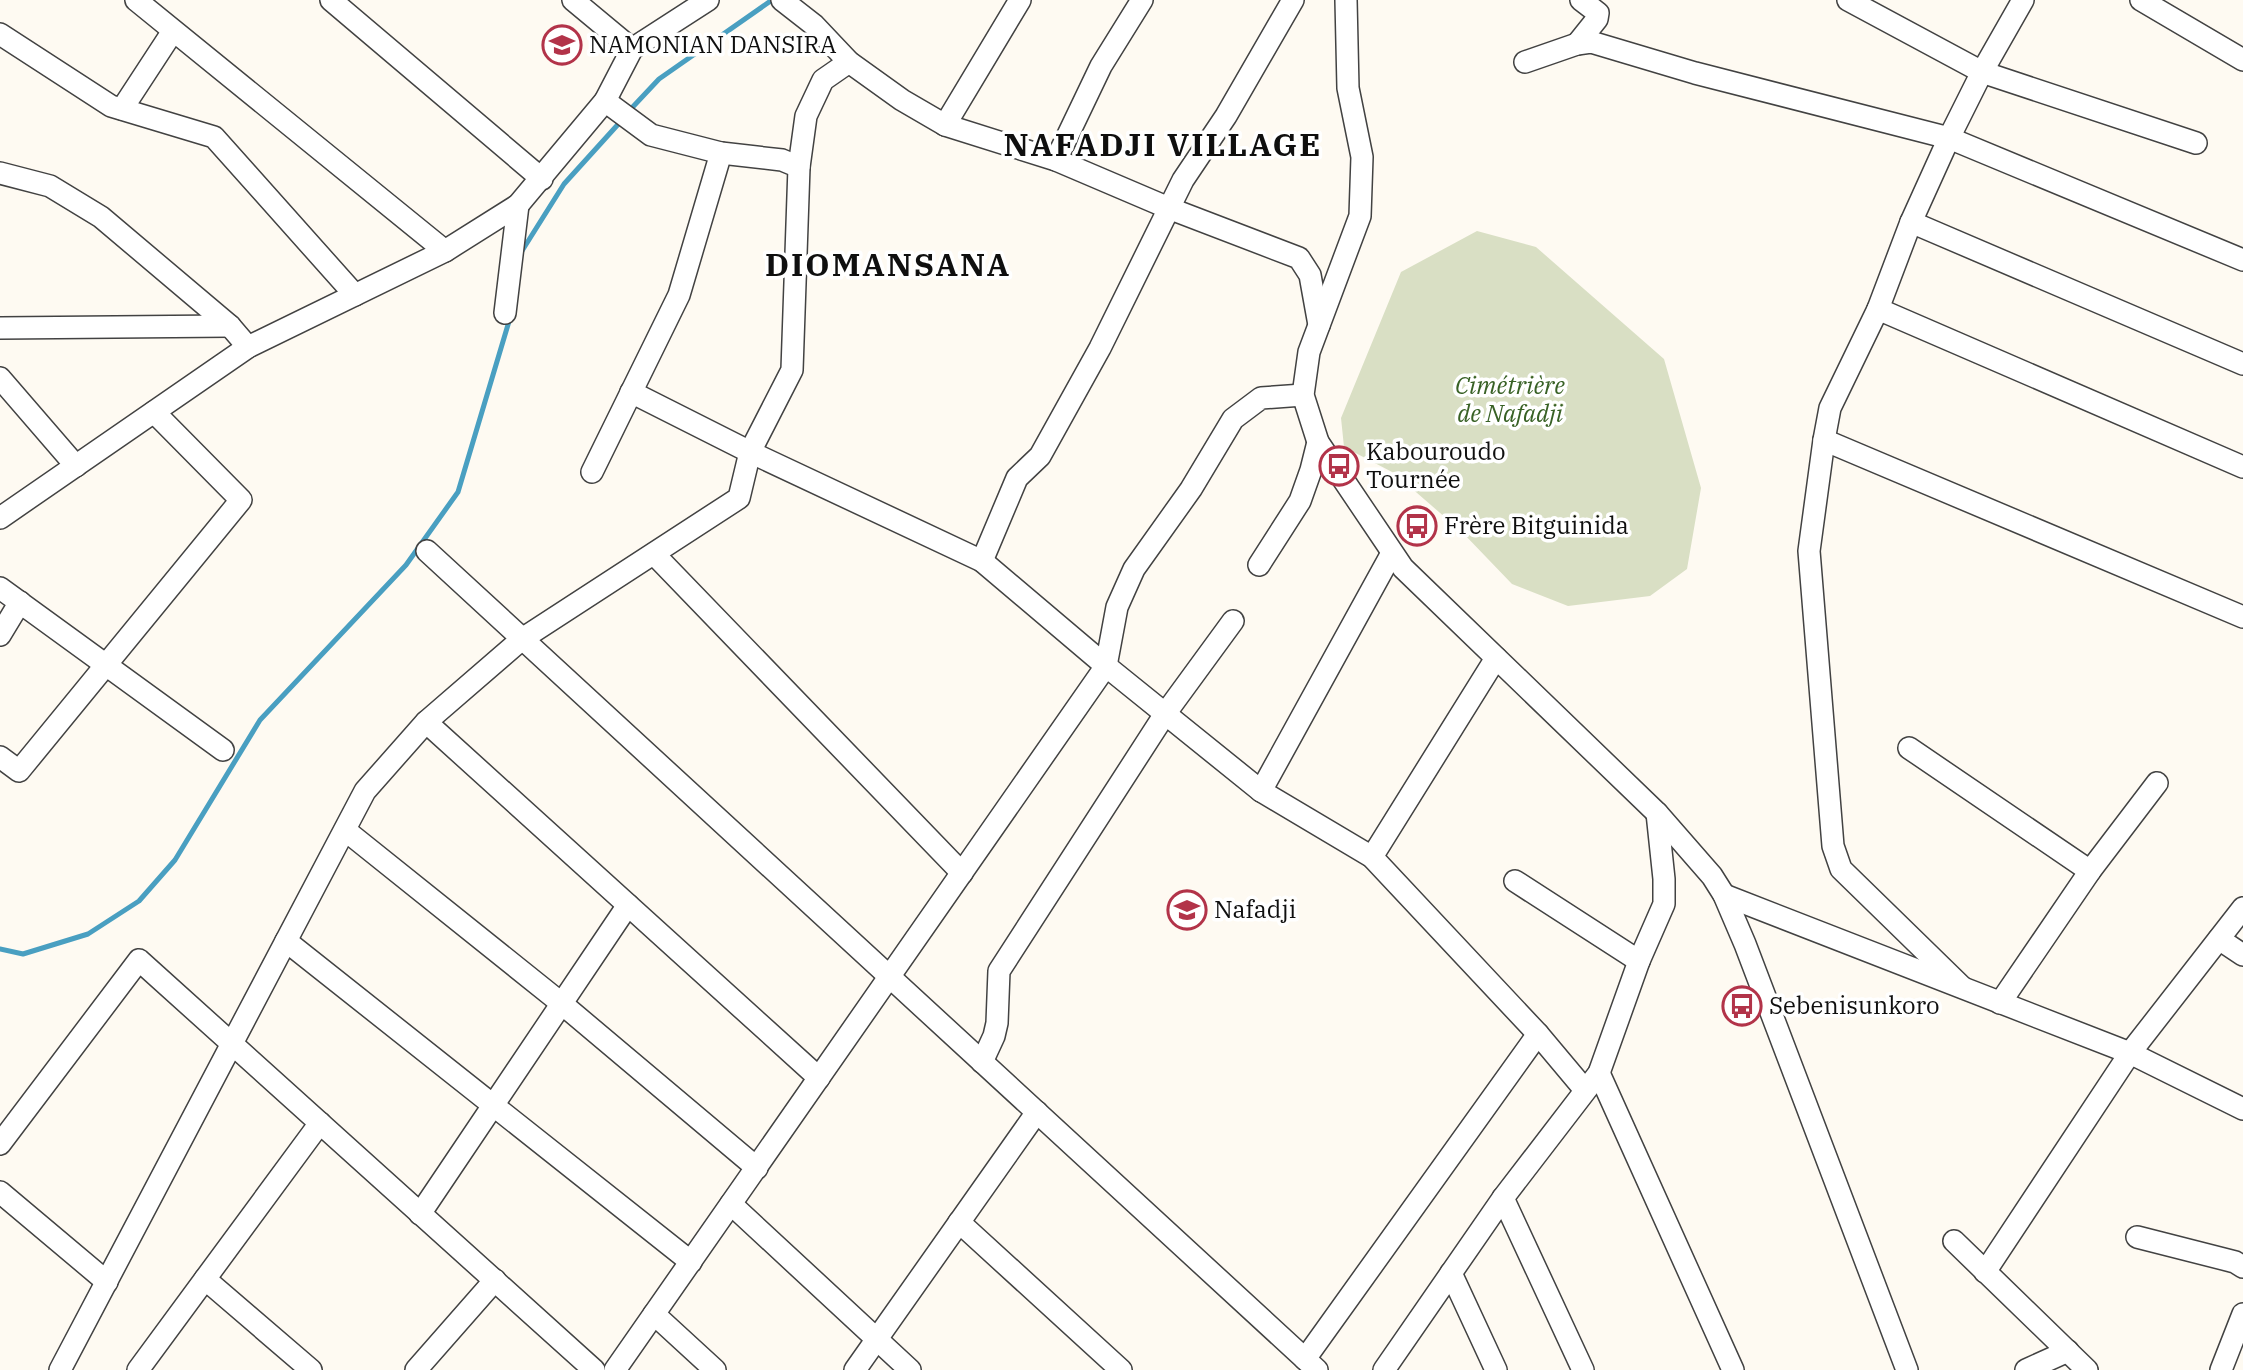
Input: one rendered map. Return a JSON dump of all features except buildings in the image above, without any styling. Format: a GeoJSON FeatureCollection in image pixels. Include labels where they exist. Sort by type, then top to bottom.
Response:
{"type":"FeatureCollection","features":[{"type":"Feature","properties":{"kind":"street"},"geometry":{"type":"LineString","coordinates":[[135,0],[445,251]]}},
{"type":"Feature","properties":{"kind":"street"},"geometry":{"type":"LineString","coordinates":[[331,0],[542,178]]}},
{"type":"Feature","properties":{"kind":"street"},"geometry":{"type":"LineString","coordinates":[[573,0],[632,49]]}},
{"type":"Feature","properties":{"kind":"street"},"geometry":{"type":"LineString","coordinates":[[0,518],[248,347],[445,251],[518,205],[606,101],[632,49],[708,0]]}},
{"type":"Feature","properties":{"kind":"street"},"geometry":{"type":"LineString","coordinates":[[782,0],[814,24],[849,62],[902,100],[945,125],[1056,160],[1171,209],[1299,258],[1310,275],[1319,325]]}},
{"type":"Feature","properties":{"kind":"street"},"geometry":{"type":"LineString","coordinates":[[945,125],[1020,0]]}},
{"type":"Feature","properties":{"kind":"street"},"geometry":{"type":"LineString","coordinates":[[1056,160],[1101,66],[1142,0]]}},
{"type":"Feature","properties":{"kind":"street"},"geometry":{"type":"LineString","coordinates":[[982,561],[1017,478],[1040,456],[1100,348],[1183,180],[1226,116],[1293,0]]}},
{"type":"Feature","properties":{"kind":"street"},"geometry":{"type":"LineString","coordinates":[[1346,0],[1348,88],[1362,157],[1360,216],[1309,352],[1303,395],[1318,442],[1403,568],[1657,813],[1712,876],[1724,895],[1745,944],[1907,1370]]}},
{"type":"Feature","properties":{"kind":"street"},"geometry":{"type":"LineString","coordinates":[[1577,44],[1597,19],[1598,13],[1581,0]]}},
{"type":"Feature","properties":{"kind":"street"},"geometry":{"type":"LineString","coordinates":[[1848,0],[1873,6],[1982,72],[2196,143]]}},
{"type":"Feature","properties":{"kind":"street"},"geometry":{"type":"LineString","coordinates":[[1962,987],[1841,869],[1833,846],[1810,551],[1830,408],[1878,309],[1911,222],[1949,138],[1982,72],[2023,0]]}},
{"type":"Feature","properties":{"kind":"street"},"geometry":{"type":"LineString","coordinates":[[2141,0],[2178,9],[2243,60]]}},
{"type":"Feature","properties":{"kind":"street"},"geometry":{"type":"LineString","coordinates":[[122,109],[173,31]]}},
{"type":"Feature","properties":{"kind":"street"},"geometry":{"type":"LineString","coordinates":[[0,34],[111,106],[214,137],[355,295]]}},
{"type":"Feature","properties":{"kind":"street"},"geometry":{"type":"LineString","coordinates":[[1525,62],[1577,44],[1591,42],[1695,73],[1949,138],[2243,260]]}},
{"type":"Feature","properties":{"kind":"street"},"geometry":{"type":"LineString","coordinates":[[61,1370],[365,791],[426,722],[522,639],[739,498],[750,452],[792,370],[799,167],[806,116],[823,80],[849,62]]}},
{"type":"Feature","properties":{"kind":"street"},"geometry":{"type":"LineString","coordinates":[[606,101],[651,135],[720,153],[782,160],[799,167]]}},
{"type":"Feature","properties":{"kind":"street"},"geometry":{"type":"LineString","coordinates":[[592,472],[679,295],[720,153]]}},
{"type":"Feature","properties":{"kind":"street"},"geometry":{"type":"LineString","coordinates":[[0,173],[50,186],[101,217],[230,326],[248,347]]}},
{"type":"Feature","properties":{"kind":"street"},"geometry":{"type":"LineString","coordinates":[[505,313],[518,205]]}},
{"type":"Feature","properties":{"kind":"street"},"geometry":{"type":"LineString","coordinates":[[1911,222],[2243,364]]}},
{"type":"Feature","properties":{"kind":"street"},"geometry":{"type":"LineString","coordinates":[[1878,309],[2243,467]]}},
{"type":"Feature","properties":{"kind":"street"},"geometry":{"type":"LineString","coordinates":[[0,328],[230,326]]}},
{"type":"Feature","properties":{"kind":"street"},"geometry":{"type":"LineString","coordinates":[[0,378],[76,466]]}},
{"type":"Feature","properties":{"kind":"street"},"geometry":{"type":"LineString","coordinates":[[631,393],[982,561],[1106,666],[1261,791],[1372,858],[1538,1034],[1585,1090]]}},
{"type":"Feature","properties":{"kind":"street"},"geometry":{"type":"LineString","coordinates":[[615,1370],[1106,666],[1116,607],[1134,569],[1191,489],[1233,419],[1261,398],[1303,395]]}},
{"type":"Feature","properties":{"kind":"street"},"geometry":{"type":"LineString","coordinates":[[0,757],[19,771],[242,500],[154,412]]}},
{"type":"Feature","properties":{"kind":"street"},"geometry":{"type":"LineString","coordinates":[[1824,440],[2243,617]]}},
{"type":"Feature","properties":{"kind":"street"},"geometry":{"type":"LineString","coordinates":[[1259,565],[1300,500],[1318,442]]}},
{"type":"Feature","properties":{"kind":"street"},"geometry":{"type":"LineString","coordinates":[[427,551],[1311,1365],[1538,1034]]}},
{"type":"Feature","properties":{"kind":"street"},"geometry":{"type":"LineString","coordinates":[[1261,791],[1392,553]]}},
{"type":"Feature","properties":{"kind":"street"},"geometry":{"type":"LineString","coordinates":[[654,554],[962,873]]}},
{"type":"Feature","properties":{"kind":"street"},"geometry":{"type":"LineString","coordinates":[[0,588],[223,750]]}},
{"type":"Feature","properties":{"kind":"street"},"geometry":{"type":"LineString","coordinates":[[0,635],[20,602]]}},
{"type":"Feature","properties":{"kind":"street"},"geometry":{"type":"LineString","coordinates":[[982,1062],[994,1037],[997,1023],[999,971],[1165,714],[1233,621]]}},
{"type":"Feature","properties":{"kind":"street"},"geometry":{"type":"LineString","coordinates":[[1372,858],[1496,658]]}},
{"type":"Feature","properties":{"kind":"street"},"geometry":{"type":"LineString","coordinates":[[426,722],[819,1078]]}},
{"type":"Feature","properties":{"kind":"street"},"geometry":{"type":"LineString","coordinates":[[1909,748],[2090,871]]}},
{"type":"Feature","properties":{"kind":"street"},"geometry":{"type":"LineString","coordinates":[[2000,1003],[2090,871],[2157,783]]}},
{"type":"Feature","properties":{"kind":"street"},"geometry":{"type":"LineString","coordinates":[[1391,1366],[1503,1198],[1599,1073],[1639,961],[1664,904],[1657,813]]}},
{"type":"Feature","properties":{"kind":"street"},"geometry":{"type":"LineString","coordinates":[[345,830],[561,1003],[757,1168]]}},
{"type":"Feature","properties":{"kind":"street"},"geometry":{"type":"LineString","coordinates":[[1515,881],[1639,961]]}},
{"type":"Feature","properties":{"kind":"street"},"geometry":{"type":"LineString","coordinates":[[1724,895],[2130,1053],[2243,1109]]}},
{"type":"Feature","properties":{"kind":"street"},"geometry":{"type":"LineString","coordinates":[[421,1214],[628,905]]}},
{"type":"Feature","properties":{"kind":"street"},"geometry":{"type":"LineString","coordinates":[[1984,1272],[2130,1053],[2243,908]]}},
{"type":"Feature","properties":{"kind":"street"},"geometry":{"type":"LineString","coordinates":[[2219,939],[2243,955]]}},
{"type":"Feature","properties":{"kind":"street"},"geometry":{"type":"LineString","coordinates":[[286,941],[691,1262]]}},
{"type":"Feature","properties":{"kind":"street"},"geometry":{"type":"LineString","coordinates":[[0,1144],[139,960],[594,1370]]}},
{"type":"Feature","properties":{"kind":"street"},"geometry":{"type":"LineString","coordinates":[[1599,1073],[1733,1370]]}},
{"type":"Feature","properties":{"kind":"street"},"geometry":{"type":"LineString","coordinates":[[855,1370],[1037,1112]]}},
{"type":"Feature","properties":{"kind":"street"},"geometry":{"type":"LineString","coordinates":[[138,1370],[320,1123]]}},
{"type":"Feature","properties":{"kind":"street"},"geometry":{"type":"LineString","coordinates":[[0,1192],[107,1282]]}},
{"type":"Feature","properties":{"kind":"street"},"geometry":{"type":"LineString","coordinates":[[1503,1198],[1583,1370]]}},
{"type":"Feature","properties":{"kind":"street"},"geometry":{"type":"LineString","coordinates":[[731,1204],[910,1370]]}},
{"type":"Feature","properties":{"kind":"street"},"geometry":{"type":"LineString","coordinates":[[959,1222],[1121,1370]]}},
{"type":"Feature","properties":{"kind":"street"},"geometry":{"type":"LineString","coordinates":[[2137,1237],[2240,1258]]}},
{"type":"Feature","properties":{"kind":"street"},"geometry":{"type":"LineString","coordinates":[[1954,1241],[2087,1370]]}},
{"type":"Feature","properties":{"kind":"street"},"geometry":{"type":"LineString","coordinates":[[1451,1273],[1496,1370]]}},
{"type":"Feature","properties":{"kind":"street"},"geometry":{"type":"LineString","coordinates":[[205,1279],[303,1368]]}},
{"type":"Feature","properties":{"kind":"street"},"geometry":{"type":"LineString","coordinates":[[416,1370],[495,1280]]}},
{"type":"Feature","properties":{"kind":"street"},"geometry":{"type":"LineString","coordinates":[[654,1314],[715,1370]]}},
{"type":"Feature","properties":{"kind":"street"},"geometry":{"type":"LineString","coordinates":[[2221,1370],[2243,1314]]}},
{"type":"Feature","properties":{"kind":"street"},"geometry":{"type":"LineString","coordinates":[[2026,1370],[2068,1351]]}},
{"type":"Feature","properties":{"kind":"green space","name":"Cimétrière de Nafadji"},"geometry":{"type":"Polygon","coordinates":[[[1477,231],[1536,247],[1664,359],[1701,488],[1687,569],[1650,596],[1568,606],[1512,584],[1462,532],[1394,473],[1344,447],[1341,418],[1401,272],[1477,231]]]}},
{"type":"Feature","properties":{"kind":"waterway"},"geometry":{"type":"LineString","coordinates":[[628,112],[659,79],[772,0]]}},
{"type":"Feature","properties":{"kind":"waterway"},"geometry":{"type":"LineString","coordinates":[[520,254],[564,184],[622,120]]}},
{"type":"Feature","properties":{"kind":"waterway"},"geometry":{"type":"LineString","coordinates":[[0,949],[23,954],[88,934],[139,901],[175,860],[260,720],[406,565],[458,492],[510,318]]}},
{"type":"Feature","properties":{"kind":"place","name":"NAMONIAN DANSIRA"},"geometry":{"type":"Point","coordinates":[562,45]}},
{"type":"Feature","properties":{"kind":"place","name":"Kabouroudo Tournée"},"geometry":{"type":"Point","coordinates":[1339,466]}},
{"type":"Feature","properties":{"kind":"place","name":"Frère Bitguinida"},"geometry":{"type":"Point","coordinates":[1417,526]}},
{"type":"Feature","properties":{"kind":"place","name":"Nafadji"},"geometry":{"type":"Point","coordinates":[1187,910]}},
{"type":"Feature","properties":{"kind":"place","name":"Sebenisunkoro"},"geometry":{"type":"Point","coordinates":[1742,1006]}},
{"type":"Feature","properties":{"kind":"district","name":"NAFADJI VILLAGE"},"geometry":{"type":"Point","coordinates":[1163,145]}},
{"type":"Feature","properties":{"kind":"district","name":"DIOMANSANA"},"geometry":{"type":"Point","coordinates":[888,265]}}]}
